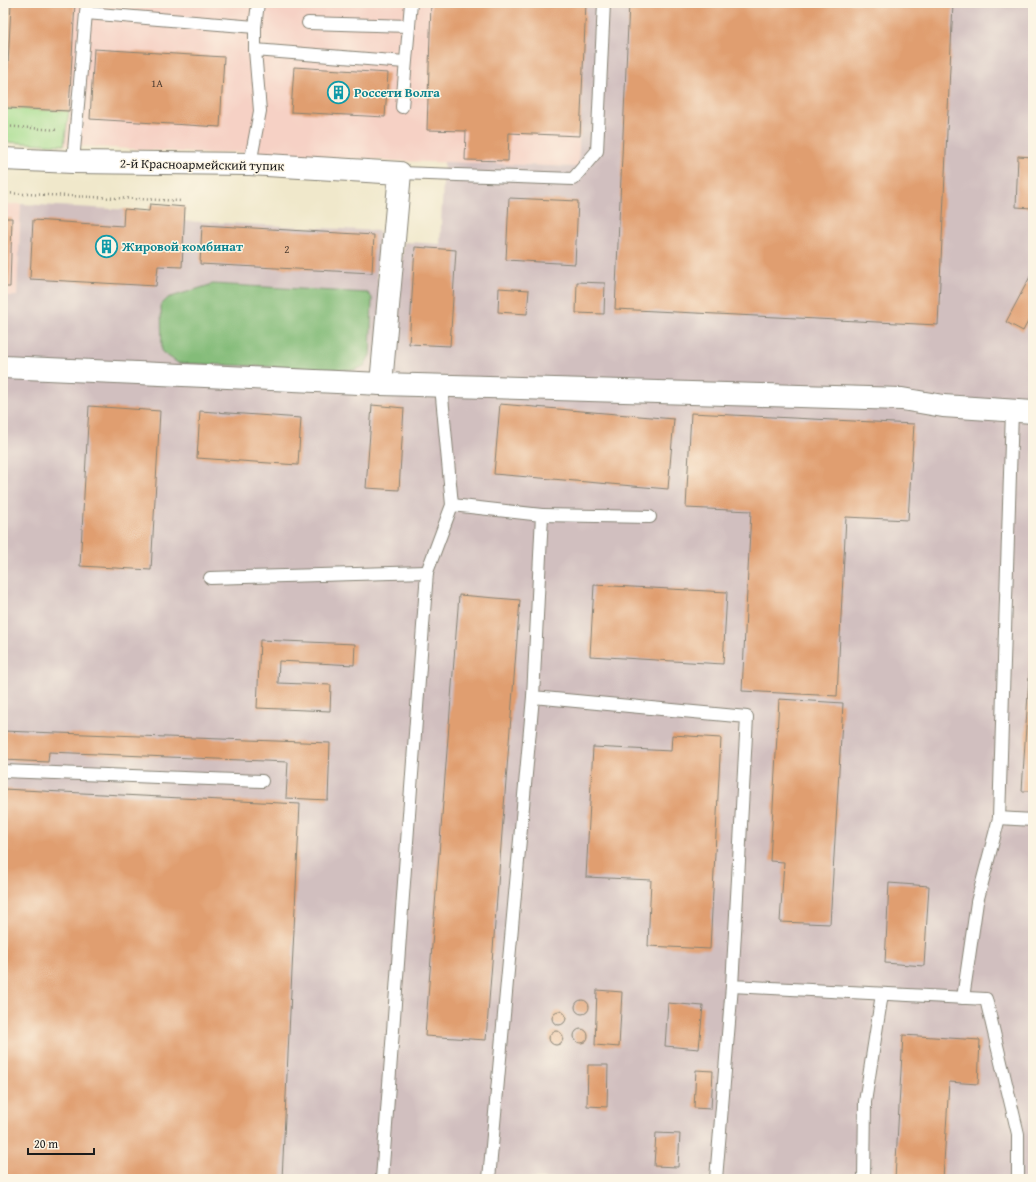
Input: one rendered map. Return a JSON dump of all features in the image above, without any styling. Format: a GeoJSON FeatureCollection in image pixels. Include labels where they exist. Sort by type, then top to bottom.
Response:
{"type":"FeatureCollection","features":[{"type":"Feature","properties":{"kind":"street","name":"2-й Красноармейский тупик"},"geometry":{"type":"LineString","coordinates":[[3,159],[73,162],[250,164],[400,173]]}},
{"type":"Feature","properties":{"kind":"street"},"geometry":{"type":"LineString","coordinates":[[381,384],[400,173]]}},
{"type":"Feature","properties":{"kind":"street"},"geometry":{"type":"LineString","coordinates":[[3,367],[381,384],[902,399],[943,406],[1023,412]]}},
{"type":"Feature","properties":{"kind":"lane"},"geometry":{"type":"LineString","coordinates":[[250,164],[260,111],[255,50],[255,26],[258,3]]}},
{"type":"Feature","properties":{"kind":"lane"},"geometry":{"type":"LineString","coordinates":[[402,107],[411,3]]}},
{"type":"Feature","properties":{"kind":"lane"},"geometry":{"type":"LineString","coordinates":[[400,173],[573,179],[597,151],[604,3]]}},
{"type":"Feature","properties":{"kind":"lane"},"geometry":{"type":"LineString","coordinates":[[73,162],[86,8],[255,26]]}},
{"type":"Feature","properties":{"kind":"lane"},"geometry":{"type":"LineString","coordinates":[[308,23],[409,26]]}},
{"type":"Feature","properties":{"kind":"lane"},"geometry":{"type":"LineString","coordinates":[[255,50],[405,62]]}},
{"type":"Feature","properties":{"kind":"lane"},"geometry":{"type":"LineString","coordinates":[[382,1179],[426,572],[452,505],[441,386]]}},
{"type":"Feature","properties":{"kind":"lane"},"geometry":{"type":"LineString","coordinates":[[963,998],[977,902],[999,818],[1023,412]]}},
{"type":"Feature","properties":{"kind":"lane"},"geometry":{"type":"LineString","coordinates":[[452,505],[542,515],[650,517]]}},
{"type":"Feature","properties":{"kind":"lane"},"geometry":{"type":"LineString","coordinates":[[489,1179],[533,697],[542,515]]}},
{"type":"Feature","properties":{"kind":"lane"},"geometry":{"type":"LineString","coordinates":[[210,578],[426,572]]}},
{"type":"Feature","properties":{"kind":"lane"},"geometry":{"type":"LineString","coordinates":[[533,697],[747,717],[732,986],[716,1179]]}},
{"type":"Feature","properties":{"kind":"lane"},"geometry":{"type":"LineString","coordinates":[[3,771],[262,781]]}},
{"type":"Feature","properties":{"kind":"lane"},"geometry":{"type":"LineString","coordinates":[[999,818],[1033,820]]}},
{"type":"Feature","properties":{"kind":"lane"},"geometry":{"type":"LineString","coordinates":[[732,986],[986,999],[1018,1134],[1018,1179]]}},
{"type":"Feature","properties":{"kind":"lane"},"geometry":{"type":"LineString","coordinates":[[864,1179],[865,1102],[882,994]]}},
{"type":"Feature","properties":{"kind":"path"},"geometry":{"type":"LineString","coordinates":[[3,126],[76,131]]}},
{"type":"Feature","properties":{"kind":"path"},"geometry":{"type":"LineString","coordinates":[[3,192],[182,201]]}},
{"type":"Feature","properties":{"kind":"shaded area"},"geometry":{"type":"Polygon","coordinates":[[[75,3],[586,3],[578,167],[396,161],[228,152],[213,154],[64,145],[69,111],[75,3]]]}},
{"type":"Feature","properties":{"kind":"shaded area"},"geometry":{"type":"Polygon","coordinates":[[[586,3],[1033,3],[1033,1179],[3,1179],[3,296],[17,296],[21,204],[149,211],[150,204],[185,207],[184,221],[380,231],[377,278],[399,279],[404,242],[440,244],[444,162],[578,167],[586,3]]]}},
{"type":"Feature","properties":{"kind":"shaded area"},"geometry":{"type":"Polygon","coordinates":[[[3,204],[21,204],[17,297],[3,296],[3,204]]]}},
{"type":"Feature","properties":{"kind":"green space"},"geometry":{"type":"Polygon","coordinates":[[[3,108],[69,111],[64,145],[3,142],[3,108]]]}},
{"type":"Feature","properties":{"kind":"green space"},"geometry":{"type":"Polygon","coordinates":[[[213,284],[368,293],[372,298],[370,355],[364,366],[354,370],[178,363],[162,352],[161,305],[168,298],[213,284]]]}},
{"type":"Feature","properties":{"kind":"building"},"geometry":{"type":"Polygon","coordinates":[[[11,3],[75,3],[69,111],[6,108],[11,3]]]}},
{"type":"Feature","properties":{"kind":"building"},"geometry":{"type":"Polygon","coordinates":[[[431,3],[586,3],[580,136],[509,133],[508,161],[465,160],[466,131],[427,130],[431,3]]]}},
{"type":"Feature","properties":{"kind":"building"},"geometry":{"type":"Polygon","coordinates":[[[629,3],[953,3],[938,325],[615,309],[629,3]]]}},
{"type":"Feature","properties":{"kind":"building"},"geometry":{"type":"Polygon","coordinates":[[[94,49],[224,57],[220,127],[90,119],[94,49]]]}},
{"type":"Feature","properties":{"kind":"building","name":"Россети Волга"},"geometry":{"type":"Polygon","coordinates":[[[294,67],[388,73],[385,117],[291,112],[294,67]]]}},
{"type":"Feature","properties":{"kind":"building"},"geometry":{"type":"Polygon","coordinates":[[[1018,156],[1033,157],[1033,208],[1016,207],[1018,156]]]}},
{"type":"Feature","properties":{"kind":"building"},"geometry":{"type":"Polygon","coordinates":[[[509,198],[578,201],[575,264],[506,260],[509,198]]]}},
{"type":"Feature","properties":{"kind":"building","name":"Жировой комбинат"},"geometry":{"type":"Polygon","coordinates":[[[150,204],[185,207],[182,267],[158,266],[156,286],[30,279],[33,220],[123,226],[124,209],[149,211],[150,204]]]}},
{"type":"Feature","properties":{"kind":"building"},"geometry":{"type":"Polygon","coordinates":[[[3,218],[12,218],[10,287],[3,287],[3,218]]]}},
{"type":"Feature","properties":{"kind":"building"},"geometry":{"type":"Polygon","coordinates":[[[202,225],[374,235],[372,273],[200,264],[202,225]]]}},
{"type":"Feature","properties":{"kind":"building"},"geometry":{"type":"Polygon","coordinates":[[[415,247],[456,250],[450,346],[409,344],[415,247]]]}},
{"type":"Feature","properties":{"kind":"building"},"geometry":{"type":"Polygon","coordinates":[[[1033,271],[1033,312],[1023,331],[1006,322],[1033,271]]]}},
{"type":"Feature","properties":{"kind":"building"},"geometry":{"type":"Polygon","coordinates":[[[577,282],[605,283],[604,314],[576,313],[577,282]]]}},
{"type":"Feature","properties":{"kind":"building"},"geometry":{"type":"Polygon","coordinates":[[[499,288],[529,290],[527,314],[498,312],[499,288]]]}},
{"type":"Feature","properties":{"kind":"building"},"geometry":{"type":"Polygon","coordinates":[[[500,404],[674,419],[668,489],[494,474],[500,404]]]}},
{"type":"Feature","properties":{"kind":"building"},"geometry":{"type":"Polygon","coordinates":[[[372,405],[404,408],[399,490],[366,488],[372,405]]]}},
{"type":"Feature","properties":{"kind":"building"},"geometry":{"type":"Polygon","coordinates":[[[89,406],[160,411],[151,570],[80,566],[89,406]]]}},
{"type":"Feature","properties":{"kind":"building"},"geometry":{"type":"Polygon","coordinates":[[[200,411],[301,418],[298,465],[197,458],[200,411]]]}},
{"type":"Feature","properties":{"kind":"building"},"geometry":{"type":"Polygon","coordinates":[[[691,413],[914,424],[908,520],[846,517],[837,696],[742,691],[751,511],[686,508],[691,413]]]}},
{"type":"Feature","properties":{"kind":"building"},"geometry":{"type":"Polygon","coordinates":[[[594,585],[727,592],[723,664],[590,656],[594,585]]]}},
{"type":"Feature","properties":{"kind":"building"},"geometry":{"type":"Polygon","coordinates":[[[459,595],[520,600],[486,1040],[425,1036],[459,595]]]}},
{"type":"Feature","properties":{"kind":"building"},"geometry":{"type":"Polygon","coordinates":[[[1032,629],[1033,791],[1022,791],[1032,629]]]}},
{"type":"Feature","properties":{"kind":"building"},"geometry":{"type":"Polygon","coordinates":[[[260,640],[355,644],[354,665],[279,661],[278,683],[331,685],[330,711],[257,708],[260,640]]]}},
{"type":"Feature","properties":{"kind":"building"},"geometry":{"type":"Polygon","coordinates":[[[779,699],[843,703],[830,924],[780,922],[784,862],[770,861],[779,699]]]}},
{"type":"Feature","properties":{"kind":"building"},"geometry":{"type":"Polygon","coordinates":[[[3,731],[330,743],[328,800],[286,798],[288,762],[49,752],[48,762],[3,760],[3,731]]]}},
{"type":"Feature","properties":{"kind":"building"},"geometry":{"type":"Polygon","coordinates":[[[672,735],[721,738],[710,949],[648,946],[651,880],[586,877],[593,747],[671,751],[672,735]]]}},
{"type":"Feature","properties":{"kind":"building"},"geometry":{"type":"Polygon","coordinates":[[[3,789],[300,804],[282,1179],[3,1179],[3,789]]]}},
{"type":"Feature","properties":{"kind":"building"},"geometry":{"type":"Polygon","coordinates":[[[889,883],[929,886],[924,966],[885,963],[889,883]]]}},
{"type":"Feature","properties":{"kind":"building"},"geometry":{"type":"Polygon","coordinates":[[[597,990],[622,992],[619,1047],[595,1045],[597,990]]]}},
{"type":"Feature","properties":{"kind":"building"},"geometry":{"type":"Polygon","coordinates":[[[579,1000],[585,1000],[589,1004],[589,1010],[585,1014],[579,1014],[575,1010],[575,1004],[579,1000]]]}},
{"type":"Feature","properties":{"kind":"building"},"geometry":{"type":"Polygon","coordinates":[[[668,1003],[703,1006],[699,1049],[665,1046],[668,1003]]]}},
{"type":"Feature","properties":{"kind":"building"},"geometry":{"type":"Polygon","coordinates":[[[556,1011],[562,1011],[566,1015],[566,1021],[562,1025],[556,1025],[552,1021],[552,1015],[556,1011]]]}},
{"type":"Feature","properties":{"kind":"building"},"geometry":{"type":"Polygon","coordinates":[[[578,1029],[584,1029],[588,1033],[588,1039],[584,1043],[578,1043],[574,1039],[574,1033],[578,1029]]]}},
{"type":"Feature","properties":{"kind":"building"},"geometry":{"type":"Polygon","coordinates":[[[553,1031],[559,1031],[563,1035],[563,1041],[559,1045],[553,1045],[549,1041],[549,1035],[553,1031]]]}},
{"type":"Feature","properties":{"kind":"building"},"geometry":{"type":"Polygon","coordinates":[[[903,1035],[980,1040],[978,1084],[949,1082],[943,1179],[895,1179],[903,1035]]]}},
{"type":"Feature","properties":{"kind":"building"},"geometry":{"type":"Polygon","coordinates":[[[588,1065],[608,1065],[607,1107],[587,1106],[588,1065]]]}},
{"type":"Feature","properties":{"kind":"building"},"geometry":{"type":"Polygon","coordinates":[[[696,1070],[713,1071],[711,1109],[694,1108],[696,1070]]]}},
{"type":"Feature","properties":{"kind":"building"},"geometry":{"type":"Polygon","coordinates":[[[656,1133],[680,1134],[678,1167],[654,1166],[656,1133]]]}},
{"type":"Feature","properties":{"kind":"place","name":"Россети Волга"},"geometry":{"type":"Point","coordinates":[339,92]}},
{"type":"Feature","properties":{"kind":"place","name":"Жировой комбинат"},"geometry":{"type":"Point","coordinates":[107,246]}}]}
